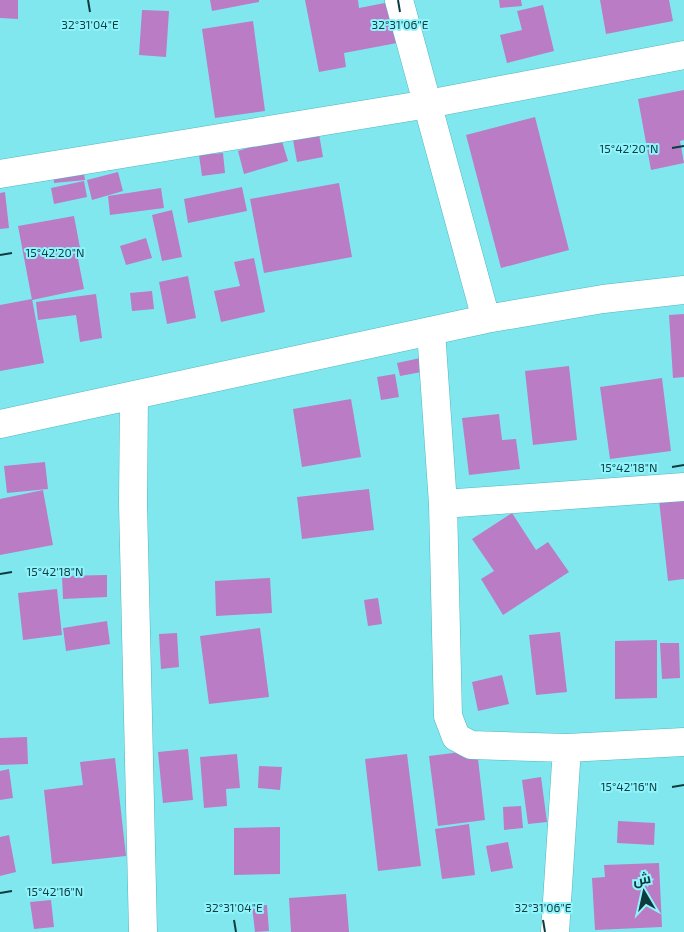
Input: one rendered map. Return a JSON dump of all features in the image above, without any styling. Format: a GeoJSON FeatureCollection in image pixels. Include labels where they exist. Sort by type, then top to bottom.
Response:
{"type":"FeatureCollection","features":[{"type":"Feature","properties":{"kind":"street"},"geometry":{"type":"LineString","coordinates":[[399,0],[486,319]]}},
{"type":"Feature","properties":{"kind":"street"},"geometry":{"type":"LineString","coordinates":[[0,174],[428,104],[684,55]]}},
{"type":"Feature","properties":{"kind":"street"},"geometry":{"type":"LineString","coordinates":[[0,424],[486,319],[603,299],[684,290]]}},
{"type":"Feature","properties":{"kind":"street"},"geometry":{"type":"LineString","coordinates":[[431,331],[443,504],[448,716],[456,737],[470,745],[567,748],[684,742]]}},
{"type":"Feature","properties":{"kind":"street"},"geometry":{"type":"LineString","coordinates":[[134,396],[133,503],[143,932]]}},
{"type":"Feature","properties":{"kind":"street"},"geometry":{"type":"LineString","coordinates":[[443,504],[684,487]]}},
{"type":"Feature","properties":{"kind":"street"},"geometry":{"type":"LineString","coordinates":[[555,932],[567,748]]}},
{"type":"Feature","properties":{"kind":"building"},"geometry":{"type":"Polygon","coordinates":[[[0,0],[18,0],[18,19],[0,18],[0,0]]]}},
{"type":"Feature","properties":{"kind":"building"},"geometry":{"type":"Polygon","coordinates":[[[210,0],[259,0],[259,2],[212,11],[210,0]]]}},
{"type":"Feature","properties":{"kind":"building"},"geometry":{"type":"Polygon","coordinates":[[[305,0],[358,0],[359,8],[390,2],[397,43],[344,53],[346,67],[319,72],[305,0]]]}},
{"type":"Feature","properties":{"kind":"building"},"geometry":{"type":"Polygon","coordinates":[[[499,0],[521,0],[522,6],[500,8],[499,0]]]}},
{"type":"Feature","properties":{"kind":"building"},"geometry":{"type":"Polygon","coordinates":[[[600,0],[669,0],[673,21],[606,34],[600,0]]]}},
{"type":"Feature","properties":{"kind":"building"},"geometry":{"type":"Polygon","coordinates":[[[543,5],[554,51],[507,63],[500,35],[522,30],[517,11],[543,5]]]}},
{"type":"Feature","properties":{"kind":"building"},"geometry":{"type":"Polygon","coordinates":[[[142,10],[169,11],[166,57],[139,55],[142,10]]]}},
{"type":"Feature","properties":{"kind":"building"},"geometry":{"type":"Polygon","coordinates":[[[253,21],[265,111],[215,118],[202,29],[253,21]]]}},
{"type":"Feature","properties":{"kind":"building"},"geometry":{"type":"Polygon","coordinates":[[[684,90],[684,140],[680,141],[684,163],[651,170],[638,99],[684,90]]]}},
{"type":"Feature","properties":{"kind":"building"},"geometry":{"type":"Polygon","coordinates":[[[535,117],[569,250],[501,268],[466,135],[535,117]]]}},
{"type":"Feature","properties":{"kind":"building"},"geometry":{"type":"Polygon","coordinates":[[[319,134],[323,157],[297,162],[293,140],[319,134]]]}},
{"type":"Feature","properties":{"kind":"building"},"geometry":{"type":"Polygon","coordinates":[[[281,138],[288,161],[244,174],[238,151],[281,138]]]}},
{"type":"Feature","properties":{"kind":"building"},"geometry":{"type":"Polygon","coordinates":[[[223,153],[225,173],[202,176],[199,155],[223,153]]]}},
{"type":"Feature","properties":{"kind":"building"},"geometry":{"type":"Polygon","coordinates":[[[83,168],[85,180],[54,183],[53,171],[83,168]]]}},
{"type":"Feature","properties":{"kind":"building"},"geometry":{"type":"Polygon","coordinates":[[[118,172],[123,191],[92,200],[87,180],[118,172]]]}},
{"type":"Feature","properties":{"kind":"building"},"geometry":{"type":"Polygon","coordinates":[[[84,181],[87,197],[54,204],[51,188],[84,181]]]}},
{"type":"Feature","properties":{"kind":"building"},"geometry":{"type":"Polygon","coordinates":[[[339,183],[352,257],[264,273],[250,199],[339,183]]]}},
{"type":"Feature","properties":{"kind":"building"},"geometry":{"type":"Polygon","coordinates":[[[242,187],[247,211],[188,223],[184,199],[242,187]]]}},
{"type":"Feature","properties":{"kind":"building"},"geometry":{"type":"Polygon","coordinates":[[[161,188],[164,208],[110,215],[108,196],[161,188]]]}},
{"type":"Feature","properties":{"kind":"building"},"geometry":{"type":"Polygon","coordinates":[[[5,192],[9,228],[0,229],[0,193],[5,192]]]}},
{"type":"Feature","properties":{"kind":"building"},"geometry":{"type":"Polygon","coordinates":[[[172,210],[182,257],[162,261],[152,215],[172,210]]]}},
{"type":"Feature","properties":{"kind":"building"},"geometry":{"type":"Polygon","coordinates":[[[74,216],[81,253],[77,254],[84,289],[32,300],[18,226],[74,216]]]}},
{"type":"Feature","properties":{"kind":"building"},"geometry":{"type":"Polygon","coordinates":[[[146,238],[152,258],[126,265],[120,246],[146,238]]]}},
{"type":"Feature","properties":{"kind":"building"},"geometry":{"type":"Polygon","coordinates":[[[254,258],[265,312],[221,322],[214,291],[240,286],[234,262],[254,258]]]}},
{"type":"Feature","properties":{"kind":"building"},"geometry":{"type":"Polygon","coordinates":[[[188,276],[196,318],[167,324],[159,282],[188,276]]]}},
{"type":"Feature","properties":{"kind":"building"},"geometry":{"type":"Polygon","coordinates":[[[152,291],[154,309],[132,311],[130,293],[152,291]]]}},
{"type":"Feature","properties":{"kind":"building"},"geometry":{"type":"Polygon","coordinates":[[[96,294],[102,338],[80,342],[76,315],[38,320],[36,302],[96,294]]]}},
{"type":"Feature","properties":{"kind":"building"},"geometry":{"type":"Polygon","coordinates":[[[32,299],[44,363],[0,371],[0,305],[32,299]]]}},
{"type":"Feature","properties":{"kind":"building"},"geometry":{"type":"Polygon","coordinates":[[[684,314],[684,377],[673,378],[669,315],[684,314]]]}},
{"type":"Feature","properties":{"kind":"building"},"geometry":{"type":"Polygon","coordinates":[[[425,357],[427,371],[400,376],[397,363],[425,357]]]}},
{"type":"Feature","properties":{"kind":"building"},"geometry":{"type":"Polygon","coordinates":[[[569,366],[577,440],[533,445],[525,371],[569,366]]]}},
{"type":"Feature","properties":{"kind":"building"},"geometry":{"type":"Polygon","coordinates":[[[395,374],[399,397],[381,400],[377,377],[395,374]]]}},
{"type":"Feature","properties":{"kind":"building"},"geometry":{"type":"Polygon","coordinates":[[[662,378],[671,451],[610,459],[600,387],[662,378]]]}},
{"type":"Feature","properties":{"kind":"building"},"geometry":{"type":"Polygon","coordinates":[[[351,399],[361,457],[302,467],[293,409],[351,399]]]}},
{"type":"Feature","properties":{"kind":"building"},"geometry":{"type":"Polygon","coordinates":[[[499,414],[502,440],[516,439],[520,469],[469,475],[462,418],[499,414]]]}},
{"type":"Feature","properties":{"kind":"building"},"geometry":{"type":"Polygon","coordinates":[[[45,462],[48,489],[7,493],[4,466],[45,462]]]}},
{"type":"Feature","properties":{"kind":"building"},"geometry":{"type":"Polygon","coordinates":[[[369,489],[374,530],[302,539],[297,497],[369,489]]]}},
{"type":"Feature","properties":{"kind":"building"},"geometry":{"type":"Polygon","coordinates":[[[43,490],[53,545],[0,555],[0,499],[43,490]]]}},
{"type":"Feature","properties":{"kind":"building"},"geometry":{"type":"Polygon","coordinates":[[[684,498],[684,579],[668,581],[659,500],[684,498]]]}},
{"type":"Feature","properties":{"kind":"building"},"geometry":{"type":"Polygon","coordinates":[[[512,513],[536,550],[548,542],[569,572],[503,615],[481,579],[494,571],[472,539],[512,513]]]}},
{"type":"Feature","properties":{"kind":"building"},"geometry":{"type":"Polygon","coordinates":[[[107,575],[107,597],[63,599],[62,576],[107,575]]]}},
{"type":"Feature","properties":{"kind":"building"},"geometry":{"type":"Polygon","coordinates":[[[270,578],[272,613],[216,616],[215,581],[270,578]]]}},
{"type":"Feature","properties":{"kind":"building"},"geometry":{"type":"Polygon","coordinates":[[[57,589],[62,635],[23,640],[18,593],[57,589]]]}},
{"type":"Feature","properties":{"kind":"building"},"geometry":{"type":"Polygon","coordinates":[[[378,598],[382,624],[368,626],[364,600],[378,598]]]}},
{"type":"Feature","properties":{"kind":"building"},"geometry":{"type":"Polygon","coordinates":[[[107,621],[110,644],[66,651],[63,628],[107,621]]]}},
{"type":"Feature","properties":{"kind":"building"},"geometry":{"type":"Polygon","coordinates":[[[260,628],[269,697],[209,704],[200,636],[260,628]]]}},
{"type":"Feature","properties":{"kind":"building"},"geometry":{"type":"Polygon","coordinates":[[[560,632],[567,692],[536,695],[529,635],[560,632]]]}},
{"type":"Feature","properties":{"kind":"building"},"geometry":{"type":"Polygon","coordinates":[[[177,633],[179,667],[161,669],[159,634],[177,633]]]}},
{"type":"Feature","properties":{"kind":"building"},"geometry":{"type":"Polygon","coordinates":[[[657,640],[657,698],[615,699],[615,641],[657,640]]]}},
{"type":"Feature","properties":{"kind":"building"},"geometry":{"type":"Polygon","coordinates":[[[660,643],[679,643],[680,678],[662,679],[660,643]]]}},
{"type":"Feature","properties":{"kind":"building"},"geometry":{"type":"Polygon","coordinates":[[[502,675],[509,704],[478,711],[472,682],[502,675]]]}},
{"type":"Feature","properties":{"kind":"building"},"geometry":{"type":"Polygon","coordinates":[[[27,737],[28,764],[0,765],[0,738],[27,737]]]}},
{"type":"Feature","properties":{"kind":"building"},"geometry":{"type":"Polygon","coordinates":[[[188,749],[193,800],[163,803],[158,752],[188,749]]]}},
{"type":"Feature","properties":{"kind":"building"},"geometry":{"type":"Polygon","coordinates":[[[477,750],[485,820],[438,826],[429,756],[477,750]]]}},
{"type":"Feature","properties":{"kind":"building"},"geometry":{"type":"Polygon","coordinates":[[[237,754],[240,788],[226,789],[227,806],[204,808],[200,757],[237,754]]]}},
{"type":"Feature","properties":{"kind":"building"},"geometry":{"type":"Polygon","coordinates":[[[407,754],[421,866],[378,871],[365,759],[407,754]]]}},
{"type":"Feature","properties":{"kind":"building"},"geometry":{"type":"Polygon","coordinates":[[[115,758],[126,856],[52,864],[44,790],[83,785],[80,762],[115,758]]]}},
{"type":"Feature","properties":{"kind":"building"},"geometry":{"type":"Polygon","coordinates":[[[259,766],[282,767],[280,790],[258,788],[259,766]]]}},
{"type":"Feature","properties":{"kind":"building"},"geometry":{"type":"Polygon","coordinates":[[[9,769],[13,798],[0,800],[0,771],[9,769]]]}},
{"type":"Feature","properties":{"kind":"building"},"geometry":{"type":"Polygon","coordinates":[[[541,777],[547,822],[528,824],[522,780],[541,777]]]}},
{"type":"Feature","properties":{"kind":"building"},"geometry":{"type":"Polygon","coordinates":[[[521,806],[523,828],[504,830],[503,807],[521,806]]]}},
{"type":"Feature","properties":{"kind":"building"},"geometry":{"type":"Polygon","coordinates":[[[618,821],[655,823],[654,845],[617,843],[618,821]]]}},
{"type":"Feature","properties":{"kind":"building"},"geometry":{"type":"Polygon","coordinates":[[[469,824],[475,875],[442,879],[435,829],[469,824]]]}},
{"type":"Feature","properties":{"kind":"building"},"geometry":{"type":"Polygon","coordinates":[[[280,827],[280,874],[234,875],[234,828],[280,827]]]}},
{"type":"Feature","properties":{"kind":"building"},"geometry":{"type":"Polygon","coordinates":[[[9,835],[16,872],[0,876],[0,837],[9,835]]]}},
{"type":"Feature","properties":{"kind":"building"},"geometry":{"type":"Polygon","coordinates":[[[508,842],[513,868],[491,872],[486,846],[508,842]]]}},
{"type":"Feature","properties":{"kind":"building"},"geometry":{"type":"Polygon","coordinates":[[[659,863],[662,927],[595,930],[592,878],[605,877],[604,865],[659,863]]]}},
{"type":"Feature","properties":{"kind":"building"},"geometry":{"type":"Polygon","coordinates":[[[346,894],[349,932],[291,932],[289,898],[346,894]]]}},
{"type":"Feature","properties":{"kind":"building"},"geometry":{"type":"Polygon","coordinates":[[[51,900],[54,927],[34,929],[30,902],[51,900]]]}},
{"type":"Feature","properties":{"kind":"building"},"geometry":{"type":"Polygon","coordinates":[[[267,905],[269,931],[255,932],[252,906],[267,905]]]}}]}
